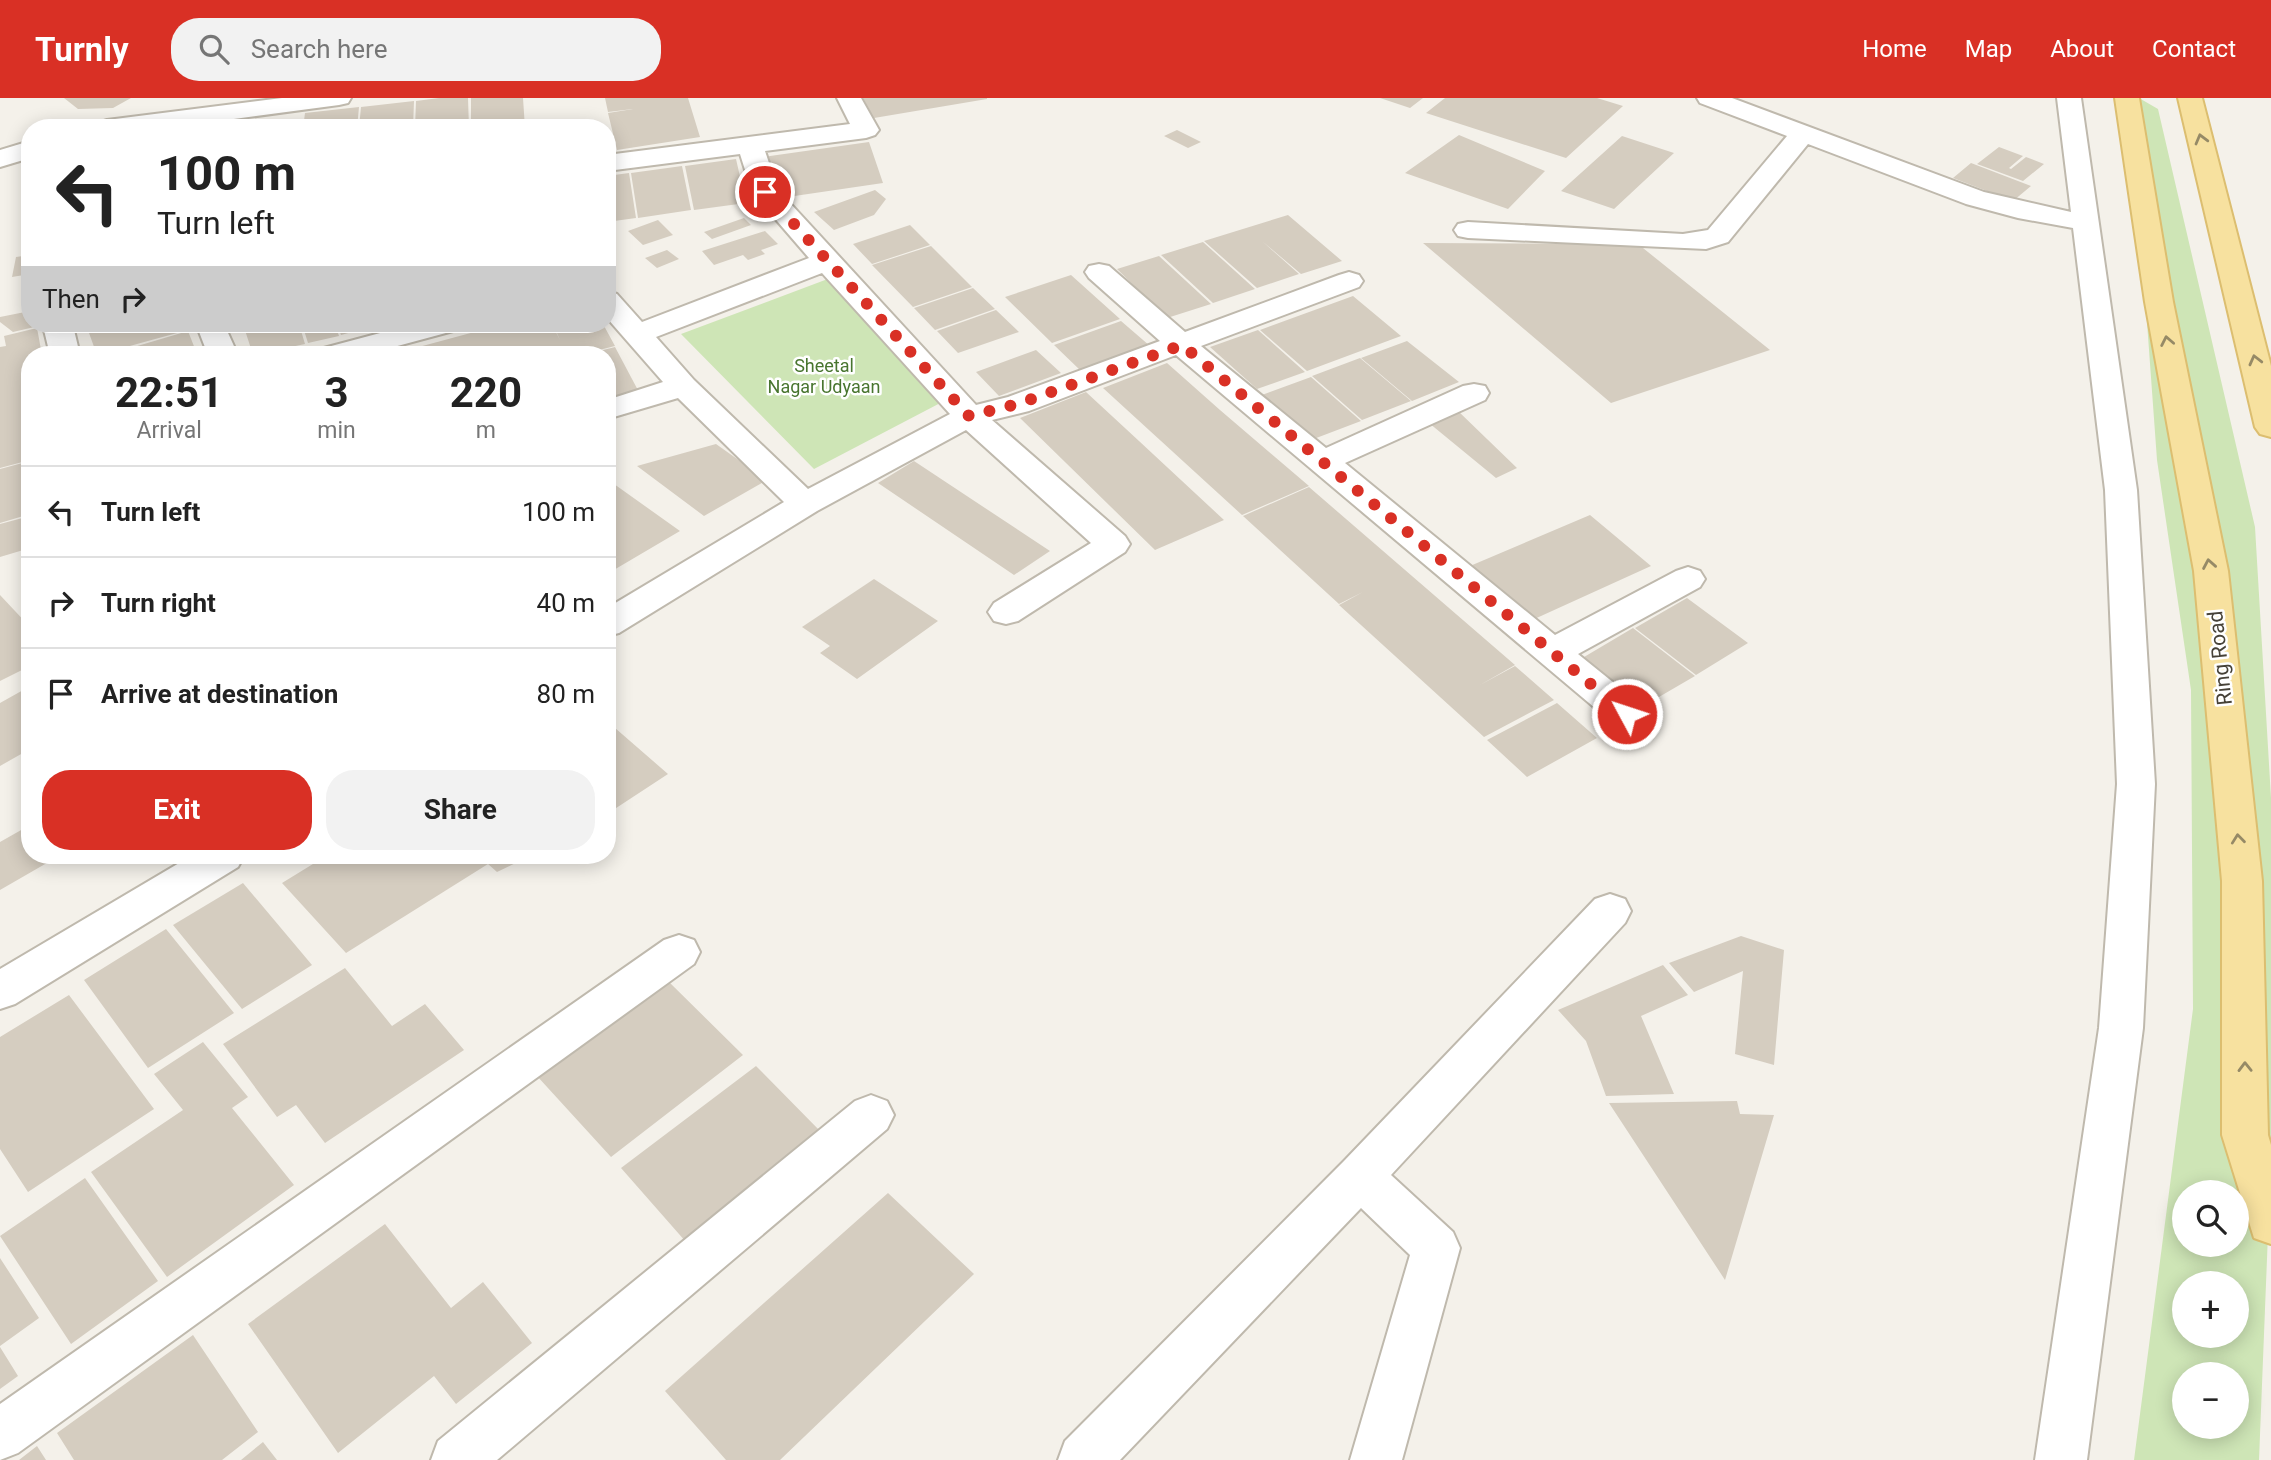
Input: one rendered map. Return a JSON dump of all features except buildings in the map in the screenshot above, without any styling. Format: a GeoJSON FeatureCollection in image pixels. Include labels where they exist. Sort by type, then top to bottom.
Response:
{"type":"FeatureCollection","features":[{"type":"Feature","properties":{"kind":"main road","name":"Ring Road"},"geometry":{"type":"LineString","coordinates":[[2127,98],[2159,302],[2211,571],[2242,881],[2245,1135],[2271,1222]]}},
{"type":"Feature","properties":{"kind":"main road"},"geometry":{"type":"LineString","coordinates":[[2190,98],[2271,427]]}},
{"type":"Feature","properties":{"kind":"street"},"geometry":{"type":"LineString","coordinates":[[147,119],[157,98]]}},
{"type":"Feature","properties":{"kind":"street"},"geometry":{"type":"LineString","coordinates":[[216,119],[286,116],[339,98]]}},
{"type":"Feature","properties":{"kind":"street"},"geometry":{"type":"LineString","coordinates":[[616,162],[866,130],[849,98]]}},
{"type":"Feature","properties":{"kind":"street"},"geometry":{"type":"LineString","coordinates":[[1709,98],[1975,198],[2018,210],[2083,222]]}},
{"type":"Feature","properties":{"kind":"street"},"geometry":{"type":"LineString","coordinates":[[2061,1460],[2121,1028],[2136,783],[2121,490],[2083,222],[2069,98]]}},
{"type":"Feature","properties":{"kind":"street"},"geometry":{"type":"LineString","coordinates":[[1468,230],[1683,242],[1706,240],[1718,236],[1804,132]]}},
{"type":"Feature","properties":{"kind":"street"},"geometry":{"type":"LineString","coordinates":[[750,143],[765,192],[827,261],[969,416],[1113,544],[1006,612]]}},
{"type":"Feature","properties":{"kind":"street"},"geometry":{"type":"LineString","coordinates":[[0,159],[21,152]]}},
{"type":"Feature","properties":{"kind":"street"},"geometry":{"type":"LineString","coordinates":[[637,334],[827,261]]}},
{"type":"Feature","properties":{"kind":"street"},"geometry":{"type":"LineString","coordinates":[[1099,272],[1182,345],[1627,714]]}},
{"type":"Feature","properties":{"kind":"street"},"geometry":{"type":"LineString","coordinates":[[616,618],[805,503],[969,416],[1018,404],[1349,281]]}},
{"type":"Feature","properties":{"kind":"street"},"geometry":{"type":"LineString","coordinates":[[616,310],[683,386],[805,503]]}},
{"type":"Feature","properties":{"kind":"street"},"geometry":{"type":"LineString","coordinates":[[365,346],[413,333]]}},
{"type":"Feature","properties":{"kind":"street"},"geometry":{"type":"LineString","coordinates":[[616,407],[683,386]]}},
{"type":"Feature","properties":{"kind":"street"},"geometry":{"type":"LineString","coordinates":[[1323,461],[1474,393]]}},
{"type":"Feature","properties":{"kind":"street"},"geometry":{"type":"LineString","coordinates":[[1553,652],[1688,579]]}},
{"type":"Feature","properties":{"kind":"street"},"geometry":{"type":"LineString","coordinates":[[2,985],[210,864]]}},
{"type":"Feature","properties":{"kind":"street"},"geometry":{"type":"LineString","coordinates":[[1084,1460],[1360,1176],[1610,911]]}},
{"type":"Feature","properties":{"kind":"street"},"geometry":{"type":"LineString","coordinates":[[0,1435],[679,952]]}},
{"type":"Feature","properties":{"kind":"street"},"geometry":{"type":"LineString","coordinates":[[457,1460],[871,1115]]}},
{"type":"Feature","properties":{"kind":"street"},"geometry":{"type":"LineString","coordinates":[[1360,1176],[1436,1248],[1376,1460]]}},
{"type":"Feature","properties":{"kind":"green space"},"geometry":{"type":"Polygon","coordinates":[[[2119,98],[2139,98],[2158,109],[2255,527],[2271,798],[2271,1158],[2259,1460],[2134,1460],[2193,1009],[2191,690],[2157,460],[2144,281],[2119,98]]]}},
{"type":"Feature","properties":{"kind":"green space","name":"Sheetal Nagar Udyaan"},"geometry":{"type":"Polygon","coordinates":[[[833,277],[946,400],[814,469],[681,334],[833,277]]]}},
{"type":"Feature","properties":{"kind":"route"},"geometry":{"type":"LineString","coordinates":[[765,192],[969,416],[1018,404],[1182,345],[1627,714]]}}]}
